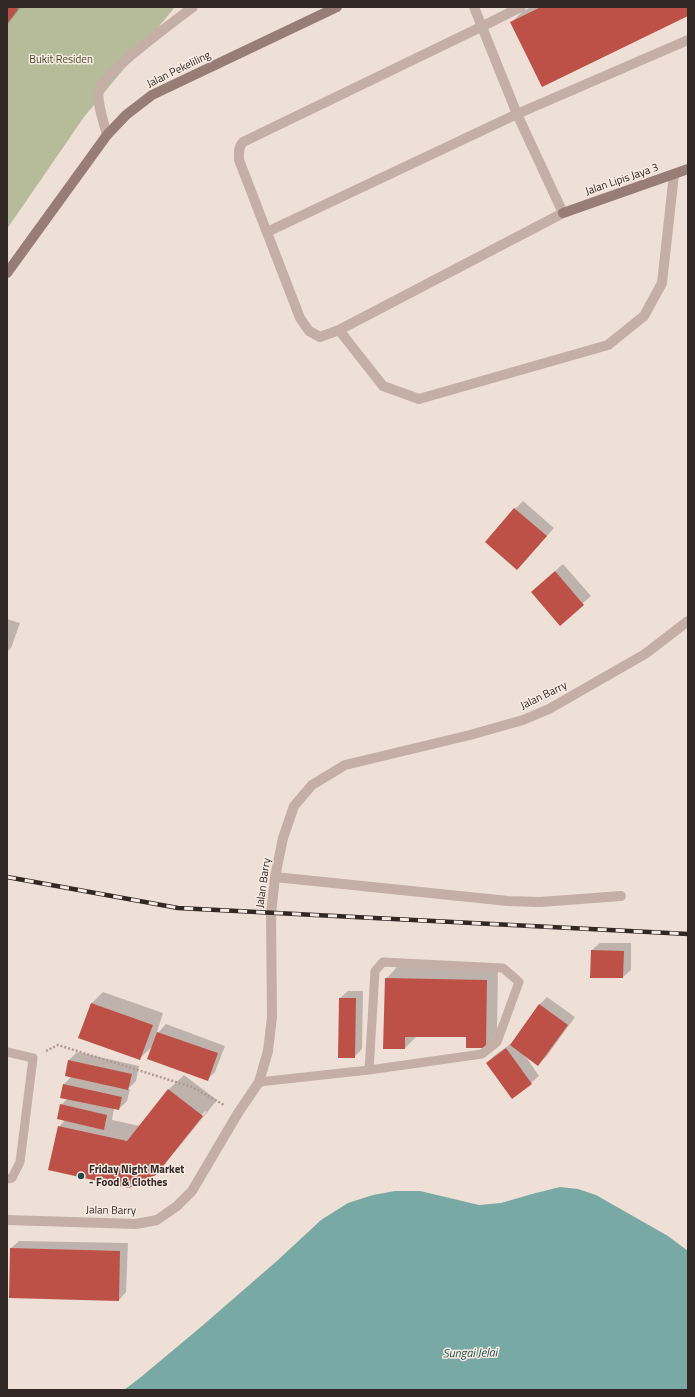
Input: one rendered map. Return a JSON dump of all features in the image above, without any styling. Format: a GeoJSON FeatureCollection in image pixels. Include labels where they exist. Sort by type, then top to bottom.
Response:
{"type":"FeatureCollection","features":[{"type":"Feature","properties":{"kind":"street"},"geometry":{"type":"LineString","coordinates":[[107,135],[100,104],[99,90],[104,82],[118,66],[193,7]]}},
{"type":"Feature","properties":{"kind":"street","name":"Jalan Pekeliling"},"geometry":{"type":"LineString","coordinates":[[7,273],[107,135],[126,115],[152,95],[337,7]]}},
{"type":"Feature","properties":{"kind":"street"},"geometry":{"type":"LineString","coordinates":[[474,7],[483,26],[517,114],[563,213],[339,330],[320,337],[309,331],[300,318],[239,160],[239,149],[243,142],[483,26],[522,7]]}},
{"type":"Feature","properties":{"kind":"street"},"geometry":{"type":"LineString","coordinates":[[267,232],[517,114],[688,40]]}},
{"type":"Feature","properties":{"kind":"street","name":"Jalan Lipis Jaya 3"},"geometry":{"type":"LineString","coordinates":[[563,213],[688,169]]}},
{"type":"Feature","properties":{"kind":"street"},"geometry":{"type":"LineString","coordinates":[[339,330],[383,386],[419,399],[608,345],[644,316],[662,283],[674,174]]}},
{"type":"Feature","properties":{"kind":"street","name":"Jalan Barry"},"geometry":{"type":"LineString","coordinates":[[7,1220],[136,1224],[157,1220],[177,1206],[192,1191],[238,1113],[259,1082],[268,1051],[272,1017],[271,914],[275,877],[283,838],[294,806],[312,785],[345,765],[470,735],[530,717],[549,709],[645,654],[688,621]]}},
{"type":"Feature","properties":{"kind":"street"},"geometry":{"type":"LineString","coordinates":[[275,877],[508,901],[540,902],[621,896]]}},
{"type":"Feature","properties":{"kind":"lane"},"geometry":{"type":"LineString","coordinates":[[259,1082],[369,1070],[482,1054],[497,1042],[519,982],[503,968],[383,962],[376,970],[369,1070]]}},
{"type":"Feature","properties":{"kind":"lane"},"geometry":{"type":"LineString","coordinates":[[7,1052],[33,1058],[20,1162],[12,1178],[7,1179]]}},
{"type":"Feature","properties":{"kind":"path"},"geometry":{"type":"LineString","coordinates":[[33,1058],[58,1045],[192,1087],[238,1113]]}},
{"type":"Feature","properties":{"kind":"green space","name":"Bukit Residen"},"geometry":{"type":"Polygon","coordinates":[[[7,7],[175,7],[84,117],[7,229],[7,7]]]}},
{"type":"Feature","properties":{"kind":"water","name":"Sungai Jelai"},"geometry":{"type":"Polygon","coordinates":[[[560,1187],[578,1189],[596,1195],[668,1236],[688,1251],[688,1390],[124,1390],[202,1326],[278,1260],[321,1220],[348,1203],[373,1195],[395,1191],[420,1191],[479,1205],[501,1203],[560,1187]]]}},
{"type":"Feature","properties":{"kind":"building"},"geometry":{"type":"Polygon","coordinates":[[[7,7],[15,7],[18,9],[7,24],[7,7]]]}},
{"type":"Feature","properties":{"kind":"building"},"geometry":{"type":"Polygon","coordinates":[[[541,7],[688,7],[688,16],[542,87],[510,22],[541,7]]]}},
{"type":"Feature","properties":{"kind":"building"},"geometry":{"type":"Polygon","coordinates":[[[514,508],[547,536],[517,570],[485,542],[514,508]]]}},
{"type":"Feature","properties":{"kind":"building"},"geometry":{"type":"Polygon","coordinates":[[[555,571],[584,605],[560,626],[531,592],[555,571]]]}},
{"type":"Feature","properties":{"kind":"building"},"geometry":{"type":"Polygon","coordinates":[[[591,950],[624,951],[623,978],[590,978],[591,950]]]}},
{"type":"Feature","properties":{"kind":"building"},"geometry":{"type":"Polygon","coordinates":[[[385,978],[487,980],[486,1048],[466,1048],[466,1037],[405,1037],[405,1049],[383,1049],[385,978]]]}},
{"type":"Feature","properties":{"kind":"building"},"geometry":{"type":"Polygon","coordinates":[[[339,998],[356,998],[355,1058],[338,1058],[339,998]]]}},
{"type":"Feature","properties":{"kind":"building"},"geometry":{"type":"Polygon","coordinates":[[[91,1003],[153,1025],[140,1060],[78,1038],[91,1003]]]}},
{"type":"Feature","properties":{"kind":"building"},"geometry":{"type":"Polygon","coordinates":[[[539,1004],[568,1025],[538,1066],[510,1045],[539,1004]]]}},
{"type":"Feature","properties":{"kind":"building"},"geometry":{"type":"Polygon","coordinates":[[[157,1032],[218,1053],[208,1081],[147,1059],[157,1032]]]}},
{"type":"Feature","properties":{"kind":"building"},"geometry":{"type":"Polygon","coordinates":[[[506,1048],[532,1084],[512,1099],[486,1063],[506,1048]]]}},
{"type":"Feature","properties":{"kind":"building"},"geometry":{"type":"Polygon","coordinates":[[[68,1060],[132,1074],[128,1090],[65,1076],[68,1060]]]}},
{"type":"Feature","properties":{"kind":"building"},"geometry":{"type":"Polygon","coordinates":[[[63,1084],[122,1097],[119,1110],[60,1098],[63,1084]]]}},
{"type":"Feature","properties":{"kind":"building"},"geometry":{"type":"Polygon","coordinates":[[[168,1089],[203,1116],[156,1175],[129,1188],[48,1170],[58,1126],[127,1141],[168,1089]]]}},
{"type":"Feature","properties":{"kind":"building"},"geometry":{"type":"Polygon","coordinates":[[[60,1104],[107,1115],[104,1130],[57,1119],[60,1104]]]}},
{"type":"Feature","properties":{"kind":"building"},"geometry":{"type":"Polygon","coordinates":[[[10,1248],[120,1251],[119,1301],[9,1298],[10,1248]]]}},
{"type":"Feature","properties":{"kind":"railway"},"geometry":{"type":"LineString","coordinates":[[7,877],[178,908],[688,934]]}},
{"type":"Feature","properties":{"kind":"place","name":"Friday Night Market - Food & Clothes"},"geometry":{"type":"Point","coordinates":[81,1176]}}]}
